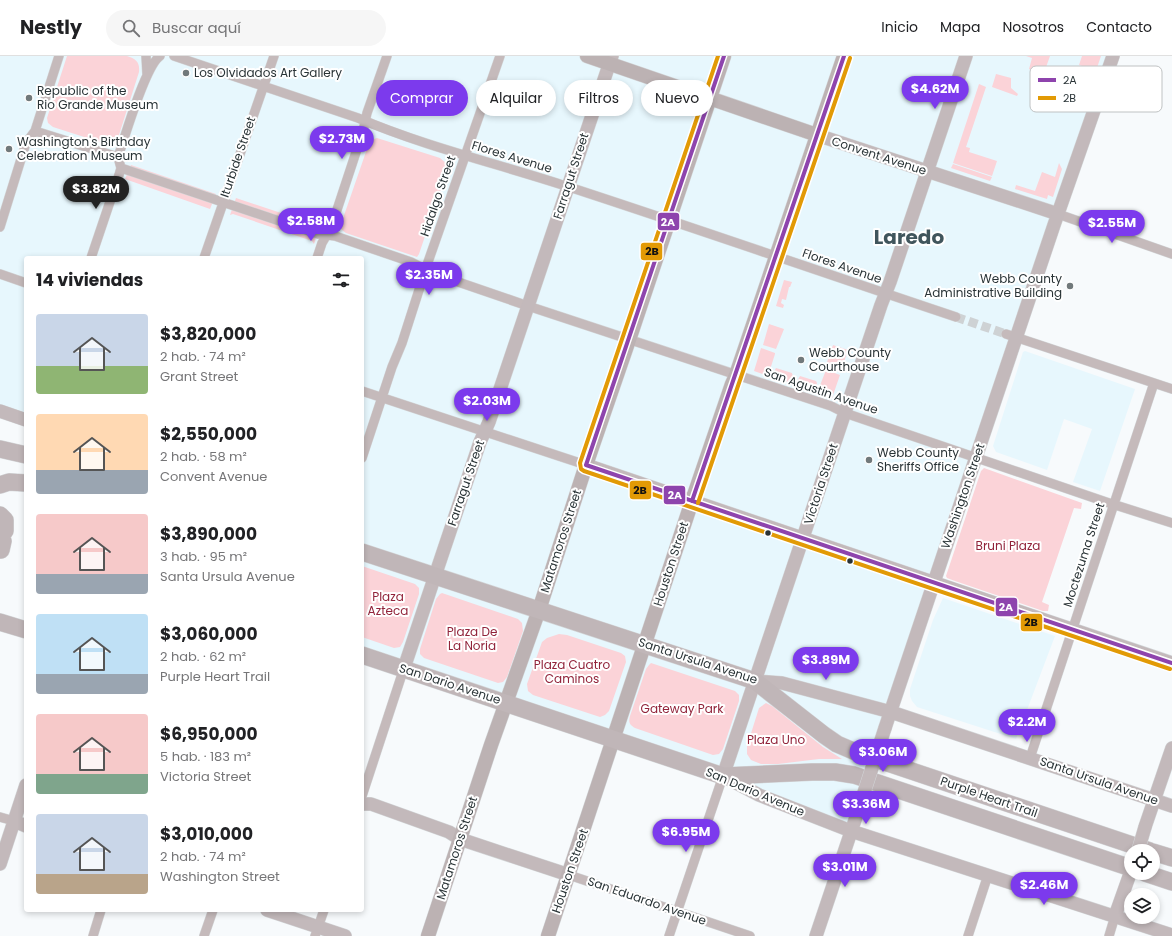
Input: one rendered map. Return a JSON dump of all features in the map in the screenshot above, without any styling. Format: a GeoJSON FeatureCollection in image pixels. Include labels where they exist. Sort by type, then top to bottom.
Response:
{"type":"FeatureCollection","features":[{"type":"Feature","properties":{"kind":"highway"},"geometry":{"type":"LineString","coordinates":[[0,443],[9,446],[24,455]]}},
{"type":"Feature","properties":{"kind":"highway"},"geometry":{"type":"LineString","coordinates":[[0,449],[24,456]]}},
{"type":"Feature","properties":{"kind":"highway"},"geometry":{"type":"LineString","coordinates":[[0,457],[24,456]]}},
{"type":"Feature","properties":{"kind":"highway"},"geometry":{"type":"LineString","coordinates":[[0,474],[8,472],[24,474]]}},
{"type":"Feature","properties":{"kind":"highway"},"geometry":{"type":"LineString","coordinates":[[0,485],[9,482],[24,483]]}},
{"type":"Feature","properties":{"kind":"highway","name":"Santa Ursula Avenue"},"geometry":{"type":"LineString","coordinates":[[364,553],[755,681]]}},
{"type":"Feature","properties":{"kind":"highway"},"geometry":{"type":"LineString","coordinates":[[0,622],[24,629]]}},
{"type":"Feature","properties":{"kind":"highway","name":"San Dario Avenue"},"geometry":{"type":"LineString","coordinates":[[364,656],[614,738],[723,776]]}},
{"type":"Feature","properties":{"kind":"highway","name":"Purple Heart Trail"},"geometry":{"type":"LineString","coordinates":[[755,681],[837,744],[858,753],[1129,844]]}},
{"type":"Feature","properties":{"kind":"highway","name":"Purple Heart Trail"},"geometry":{"type":"LineString","coordinates":[[723,776],[812,772],[835,772],[854,776],[1124,868]]}},
{"type":"Feature","properties":{"kind":"highway"},"geometry":{"type":"LineString","coordinates":[[1160,854],[1172,858]]}},
{"type":"Feature","properties":{"kind":"highway"},"geometry":{"type":"LineString","coordinates":[[1160,878],[1172,882]]}},
{"type":"Feature","properties":{"kind":"main road","name":"Convent Avenue"},"geometry":{"type":"LineString","coordinates":[[587,56],[610,60],[663,80]]}},
{"type":"Feature","properties":{"kind":"main road","name":"Matamoros Street"},"geometry":{"type":"LineString","coordinates":[[713,89],[724,56]]}},
{"type":"Feature","properties":{"kind":"main road","name":"Houston Street"},"geometry":{"type":"LineString","coordinates":[[548,936],[692,501],[844,56]]}},
{"type":"Feature","properties":{"kind":"main road","name":"Victoria Street"},"geometry":{"type":"LineString","coordinates":[[723,776],[966,56]]}},
{"type":"Feature","properties":{"kind":"main road","name":"Washington Street"},"geometry":{"type":"LineString","coordinates":[[1110,66],[1113,56]]}},
{"type":"Feature","properties":{"kind":"main road","name":"Farragut Street"},"geometry":{"type":"LineString","coordinates":[[404,668],[480,442],[489,422],[610,60]]}},
{"type":"Feature","properties":{"kind":"main road","name":"Convent Avenue"},"geometry":{"type":"LineString","coordinates":[[713,99],[928,172],[1058,214]]}},
{"type":"Feature","properties":{"kind":"main road","name":"Washington Street"},"geometry":{"type":"LineString","coordinates":[[816,936],[977,457],[1012,336],[1058,214],[1094,112]]}},
{"type":"Feature","properties":{"kind":"main road","name":"Matamoros Street"},"geometry":{"type":"LineString","coordinates":[[428,936],[506,702],[539,610],[586,466],[630,340],[704,116]]}},
{"type":"Feature","properties":{"kind":"main road"},"geometry":{"type":"LineString","coordinates":[[0,411],[24,419]]}},
{"type":"Feature","properties":{"kind":"main road"},"geometry":{"type":"LineString","coordinates":[[586,466],[1172,663]]}},
{"type":"Feature","properties":{"kind":"main road","name":"Santa Ursula Avenue"},"geometry":{"type":"LineString","coordinates":[[755,681],[782,683],[891,712],[1172,806]]}},
{"type":"Feature","properties":{"kind":"main road"},"geometry":{"type":"LineString","coordinates":[[1140,844],[1172,748]]}},
{"type":"Feature","properties":{"kind":"main road","name":"San Dario Avenue"},"geometry":{"type":"LineString","coordinates":[[723,776],[759,795],[851,831],[1172,935]]}},
{"type":"Feature","properties":{"kind":"main road"},"geometry":{"type":"LineString","coordinates":[[0,864],[20,823],[24,798]]}},
{"type":"Feature","properties":{"kind":"main road","name":"San Eduardo Avenue"},"geometry":{"type":"LineString","coordinates":[[364,804],[371,804],[449,832],[460,839],[569,875]]}},
{"type":"Feature","properties":{"kind":"main road"},"geometry":{"type":"LineString","coordinates":[[1115,916],[1128,880]]}},
{"type":"Feature","properties":{"kind":"main road"},"geometry":{"type":"LineString","coordinates":[[272,912],[316,931],[345,936]]}},
{"type":"Feature","properties":{"kind":"street"},"geometry":{"type":"LineString","coordinates":[[0,227],[26,143],[35,131],[59,56]]}},
{"type":"Feature","properties":{"kind":"street"},"geometry":{"type":"LineString","coordinates":[[146,56],[147,74]]}},
{"type":"Feature","properties":{"kind":"street"},"geometry":{"type":"LineString","coordinates":[[92,256],[121,168],[118,157],[147,74],[156,59],[160,56]]}},
{"type":"Feature","properties":{"kind":"street","name":"Flores Avenue"},"geometry":{"type":"LineString","coordinates":[[174,56],[465,155],[670,220],[956,317]]}},
{"type":"Feature","properties":{"kind":"street","name":"Iturbide Street"},"geometry":{"type":"LineString","coordinates":[[205,256],[274,56]]}},
{"type":"Feature","properties":{"kind":"street"},"geometry":{"type":"LineString","coordinates":[[318,256],[326,235],[331,228],[387,56]]}},
{"type":"Feature","properties":{"kind":"street","name":"Hidalgo Street"},"geometry":{"type":"LineString","coordinates":[[364,452],[381,398],[402,343],[426,269],[500,56]]}},
{"type":"Feature","properties":{"kind":"street"},"geometry":{"type":"LineString","coordinates":[[35,131],[118,157]]}},
{"type":"Feature","properties":{"kind":"street","name":"San Agustin Avenue"},"geometry":{"type":"LineString","coordinates":[[121,168],[315,233],[335,236],[411,262],[432,273],[528,306],[831,406],[845,413],[1114,505],[1172,523]]}},
{"type":"Feature","properties":{"kind":"street","name":"Convent Avenue"},"geometry":{"type":"LineString","coordinates":[[1058,214],[1172,254]]}},
{"type":"Feature","properties":{"kind":"street"},"geometry":{"type":"LineString","coordinates":[[0,274],[24,282]]}},
{"type":"Feature","properties":{"kind":"street"},"geometry":{"type":"LineString","coordinates":[[1012,336],[1172,389]]}},
{"type":"Feature","properties":{"kind":"street","name":"Moctezuma Street"},"geometry":{"type":"LineString","coordinates":[[1030,758],[1154,383]]}},
{"type":"Feature","properties":{"kind":"street"},"geometry":{"type":"LineString","coordinates":[[364,392],[586,466]]}},
{"type":"Feature","properties":{"kind":"street","name":"Farragut Street"},"geometry":{"type":"LineString","coordinates":[[364,790],[404,668]]}},
{"type":"Feature","properties":{"kind":"street","name":"Victoria Street"},"geometry":{"type":"LineString","coordinates":[[669,936],[723,776]]}},
{"type":"Feature","properties":{"kind":"street"},"geometry":{"type":"LineString","coordinates":[[0,816],[20,823]]}},
{"type":"Feature","properties":{"kind":"street","name":"San Eduardo Avenue"},"geometry":{"type":"LineString","coordinates":[[569,875],[750,936]]}},
{"type":"Feature","properties":{"kind":"street"},"geometry":{"type":"LineString","coordinates":[[968,936],[988,875]]}},
{"type":"Feature","properties":{"kind":"street"},"geometry":{"type":"LineString","coordinates":[[93,936],[100,912]]}},
{"type":"Feature","properties":{"kind":"street"},"geometry":{"type":"LineString","coordinates":[[204,936],[212,912]]}},
{"type":"Feature","properties":{"kind":"street"},"geometry":{"type":"LineString","coordinates":[[316,931],[323,912]]}},
{"type":"Feature","properties":{"kind":"street"},"geometry":{"type":"LineString","coordinates":[[1109,936],[1115,916]]}},
{"type":"Feature","properties":{"kind":"shaded area"},"geometry":{"type":"Polygon","coordinates":[[[0,56],[1113,56],[1110,66],[1030,66],[1030,112],[1094,112],[851,831],[759,795],[364,656],[364,256],[24,256],[24,419],[0,411],[0,56]]]}},
{"type":"Feature","properties":{"kind":"shaded area"},"geometry":{"type":"Polygon","coordinates":[[[1025,351],[1135,389],[1100,491],[1073,482],[1092,429],[1064,419],[1047,470],[996,452],[993,446],[1023,352],[1025,351]]]}},
{"type":"Feature","properties":{"kind":"shaded area"},"geometry":{"type":"Polygon","coordinates":[[[943,598],[1055,636],[1016,739],[917,707],[912,701],[910,689],[933,620],[943,598]]]}},
{"type":"Feature","properties":{"kind":"green space"},"geometry":{"type":"Polygon","coordinates":[[[67,56],[127,56],[133,58],[138,63],[139,72],[118,138],[113,143],[106,144],[53,127],[48,123],[47,118],[67,56]]]}},
{"type":"Feature","properties":{"kind":"green space"},"geometry":{"type":"Polygon","coordinates":[[[1026,56],[1050,56],[1046,66],[1030,66],[1030,70],[1029,69],[1032,58],[1026,56]]]}},
{"type":"Feature","properties":{"kind":"green space"},"geometry":{"type":"Polygon","coordinates":[[[1082,56],[1101,56],[1098,66],[1079,65],[1082,56]]]}},
{"type":"Feature","properties":{"kind":"green space"},"geometry":{"type":"Polygon","coordinates":[[[996,74],[1011,78],[1011,88],[1018,94],[1017,96],[992,87],[996,74]]]}},
{"type":"Feature","properties":{"kind":"green space"},"geometry":{"type":"Polygon","coordinates":[[[979,84],[986,87],[966,147],[970,148],[969,152],[997,161],[992,176],[953,163],[979,84]]]}},
{"type":"Feature","properties":{"kind":"green space"},"geometry":{"type":"Polygon","coordinates":[[[377,138],[440,158],[447,164],[447,171],[417,257],[346,233],[340,227],[368,146],[372,140],[377,138]]]}},
{"type":"Feature","properties":{"kind":"green space"},"geometry":{"type":"Polygon","coordinates":[[[1059,163],[1062,169],[1053,197],[1048,195],[1047,199],[1015,189],[1016,185],[1035,191],[1042,172],[1055,177],[1059,163]]]}},
{"type":"Feature","properties":{"kind":"green space"},"geometry":{"type":"Polygon","coordinates":[[[953,164],[992,177],[990,181],[951,168],[953,164]]]}},
{"type":"Feature","properties":{"kind":"green space"},"geometry":{"type":"Polygon","coordinates":[[[131,165],[216,194],[210,209],[125,179],[131,165]]]}},
{"type":"Feature","properties":{"kind":"green space"},"geometry":{"type":"Polygon","coordinates":[[[236,198],[320,226],[314,244],[312,241],[233,214],[230,215],[236,198]]]}},
{"type":"Feature","properties":{"kind":"green space"},"geometry":{"type":"Polygon","coordinates":[[[784,280],[792,282],[789,287],[786,300],[782,299],[781,303],[784,305],[783,308],[776,306],[784,280]]]}},
{"type":"Feature","properties":{"kind":"green space"},"geometry":{"type":"Polygon","coordinates":[[[769,324],[784,329],[776,349],[763,345],[769,324]]]}},
{"type":"Feature","properties":{"kind":"green space"},"geometry":{"type":"Polygon","coordinates":[[[833,345],[848,350],[841,371],[826,365],[833,345]]]}},
{"type":"Feature","properties":{"kind":"green space"},"geometry":{"type":"Polygon","coordinates":[[[761,348],[775,353],[768,376],[754,371],[761,348]]]}},
{"type":"Feature","properties":{"kind":"green space"},"geometry":{"type":"Polygon","coordinates":[[[776,368],[792,373],[793,377],[791,383],[771,377],[776,368]]]}},
{"type":"Feature","properties":{"kind":"green space"},"geometry":{"type":"Polygon","coordinates":[[[826,370],[840,375],[832,398],[817,393],[826,370]]]}},
{"type":"Feature","properties":{"kind":"green space"},"geometry":{"type":"Polygon","coordinates":[[[800,376],[816,381],[815,391],[795,385],[800,376]]]}},
{"type":"Feature","properties":{"kind":"green space","name":"Bruni Plaza"},"geometry":{"type":"Polygon","coordinates":[[[984,468],[1082,503],[1081,509],[1074,508],[1042,602],[1049,605],[1048,611],[1043,611],[955,581],[947,578],[946,576],[981,471],[984,468]]]}},
{"type":"Feature","properties":{"kind":"green space","name":"Plaza Azteca"},"geometry":{"type":"Polygon","coordinates":[[[364,567],[415,584],[419,588],[419,594],[403,642],[400,647],[394,648],[364,638],[364,567]]]}},
{"type":"Feature","properties":{"kind":"green space","name":"Plaza De La Noria"},"geometry":{"type":"Polygon","coordinates":[[[442,593],[518,619],[522,623],[523,631],[507,677],[503,682],[498,683],[424,658],[420,654],[420,649],[436,599],[442,593]]]}},
{"type":"Feature","properties":{"kind":"green space","name":"Gateway Park"},"geometry":{"type":"Polygon","coordinates":[[[559,634],[567,635],[621,653],[625,656],[626,662],[609,711],[605,715],[600,717],[533,695],[528,691],[527,684],[542,642],[547,638],[559,634]]]}},
{"type":"Feature","properties":{"kind":"green space","name":"Gateway Park"},"geometry":{"type":"Polygon","coordinates":[[[651,663],[735,691],[739,695],[739,701],[723,749],[719,754],[713,755],[635,728],[631,725],[629,722],[630,716],[646,669],[651,663]]]}},
{"type":"Feature","properties":{"kind":"green space","name":"Gateway Park"},"geometry":{"type":"Polygon","coordinates":[[[766,703],[772,706],[823,747],[842,759],[819,759],[778,764],[761,764],[751,760],[747,754],[747,746],[759,708],[766,703]]]}},
{"type":"Feature","properties":{"kind":"tunnel"},"geometry":{"type":"LineString","coordinates":[[956,317],[1006,334]]}},
{"type":"Feature","properties":{"kind":"transit line","name":"2B"},"geometry":{"type":"LineString","coordinates":[[718,56],[580,463],[581,469],[1170,669]]}},
{"type":"Feature","properties":{"kind":"transit line","name":"2A"},"geometry":{"type":"LineString","coordinates":[[724,56],[586,465],[1172,663]]}},
{"type":"Feature","properties":{"kind":"transit line","name":"2A"},"geometry":{"type":"LineString","coordinates":[[692,501],[844,56]]}},
{"type":"Feature","properties":{"kind":"transit line","name":"2B"},"geometry":{"type":"LineString","coordinates":[[698,503],[850,58]]}},
{"type":"Feature","properties":{"kind":"place","name":"Los Olvidados Art Gallery"},"geometry":{"type":"Point","coordinates":[186,73]}},
{"type":"Feature","properties":{"kind":"place","name":"Republic of the Rio Grande Museum"},"geometry":{"type":"Point","coordinates":[29,98]}},
{"type":"Feature","properties":{"kind":"place","name":"Washington's Birthday Celebration Museum"},"geometry":{"type":"Point","coordinates":[9,149]}},
{"type":"Feature","properties":{"kind":"place","name":"Webb County Administrative Building"},"geometry":{"type":"Point","coordinates":[1070,286]}},
{"type":"Feature","properties":{"kind":"place","name":"Webb County Courthouse"},"geometry":{"type":"Point","coordinates":[801,360]}},
{"type":"Feature","properties":{"kind":"place","name":"Webb County Sheriffs Office"},"geometry":{"type":"Point","coordinates":[869,460]}},
{"type":"Feature","properties":{"kind":"district","name":"Laredo"},"geometry":{"type":"Point","coordinates":[909,237]}},
{"type":"Feature","properties":{"kind":"park label","name":"Plaza Cuatro Caminos"},"geometry":{"type":"Point","coordinates":[572,672]}},
{"type":"Feature","properties":{"kind":"park label","name":"Plaza Uno"},"geometry":{"type":"Point","coordinates":[776,740]}}]}
